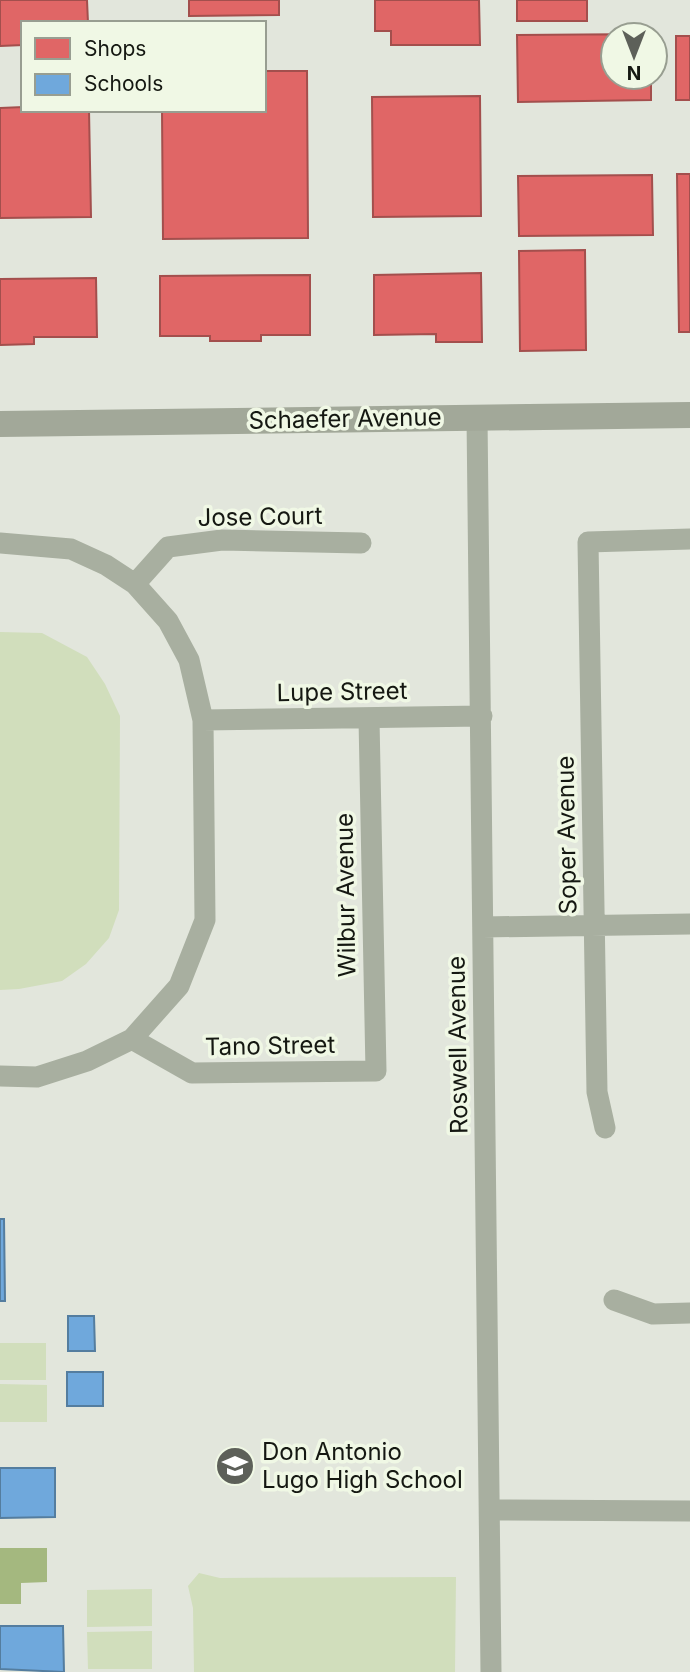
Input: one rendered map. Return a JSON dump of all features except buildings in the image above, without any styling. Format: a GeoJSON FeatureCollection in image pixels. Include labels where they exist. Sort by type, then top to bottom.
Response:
{"type":"FeatureCollection","features":[{"type":"Feature","properties":{"kind":"main road","name":"Schaefer Avenue"},"geometry":{"type":"LineString","coordinates":[[0,424],[690,415]]}},
{"type":"Feature","properties":{"kind":"street","name":"Roswell Avenue"},"geometry":{"type":"LineString","coordinates":[[477,417],[491,1672]]}},
{"type":"Feature","properties":{"kind":"street","name":"Soper Avenue"},"geometry":{"type":"LineString","coordinates":[[605,1128],[597,1092],[588,542],[690,539]]}},
{"type":"Feature","properties":{"kind":"street","name":"Jose Court"},"geometry":{"type":"LineString","coordinates":[[135,583],[168,547],[222,540],[361,543]]}},
{"type":"Feature","properties":{"kind":"street"},"geometry":{"type":"LineString","coordinates":[[0,542],[71,549],[106,565],[135,583],[168,621],[189,660],[203,720],[205,920],[179,986],[132,1039],[87,1062],[37,1077],[0,1076]]}},
{"type":"Feature","properties":{"kind":"street","name":"Lupe Street"},"geometry":{"type":"LineString","coordinates":[[203,720],[482,716]]}},
{"type":"Feature","properties":{"kind":"street","name":"Wilbur Avenue"},"geometry":{"type":"LineString","coordinates":[[369,719],[376,1071]]}},
{"type":"Feature","properties":{"kind":"street"},"geometry":{"type":"LineString","coordinates":[[483,927],[690,924]]}},
{"type":"Feature","properties":{"kind":"street","name":"Tano Street"},"geometry":{"type":"LineString","coordinates":[[132,1039],[192,1073],[376,1071]]}},
{"type":"Feature","properties":{"kind":"street"},"geometry":{"type":"LineString","coordinates":[[614,1300],[653,1314],[690,1313]]}},
{"type":"Feature","properties":{"kind":"street"},"geometry":{"type":"LineString","coordinates":[[491,1510],[690,1511]]}},
{"type":"Feature","properties":{"kind":"shaded area"},"geometry":{"type":"Polygon","coordinates":[[[0,632],[42,633],[87,657],[105,684],[120,716],[119,910],[109,938],[86,964],[62,981],[0,990],[0,632]]]}},
{"type":"Feature","properties":{"kind":"shaded area"},"geometry":{"type":"Polygon","coordinates":[[[0,1343],[46,1343],[46,1380],[0,1380],[0,1343]]]}},
{"type":"Feature","properties":{"kind":"shaded area"},"geometry":{"type":"Polygon","coordinates":[[[0,1384],[47,1385],[47,1422],[0,1422],[0,1384]]]}},
{"type":"Feature","properties":{"kind":"shaded area"},"geometry":{"type":"Polygon","coordinates":[[[0,1548],[47,1548],[47,1582],[21,1583],[21,1604],[0,1604],[0,1548]]]}},
{"type":"Feature","properties":{"kind":"shaded area"},"geometry":{"type":"Polygon","coordinates":[[[199,1573],[220,1578],[456,1577],[455,1672],[194,1672],[193,1608],[188,1586],[199,1573]]]}},
{"type":"Feature","properties":{"kind":"shaded area"},"geometry":{"type":"Polygon","coordinates":[[[152,1589],[152,1626],[87,1627],[87,1590],[152,1589]]]}},
{"type":"Feature","properties":{"kind":"shaded area"},"geometry":{"type":"Polygon","coordinates":[[[152,1631],[152,1669],[88,1669],[87,1632],[152,1631]]]}},
{"type":"Feature","properties":{"kind":"place","name":"Don Antonio Lugo High School"},"geometry":{"type":"Point","coordinates":[235,1466]}}]}
